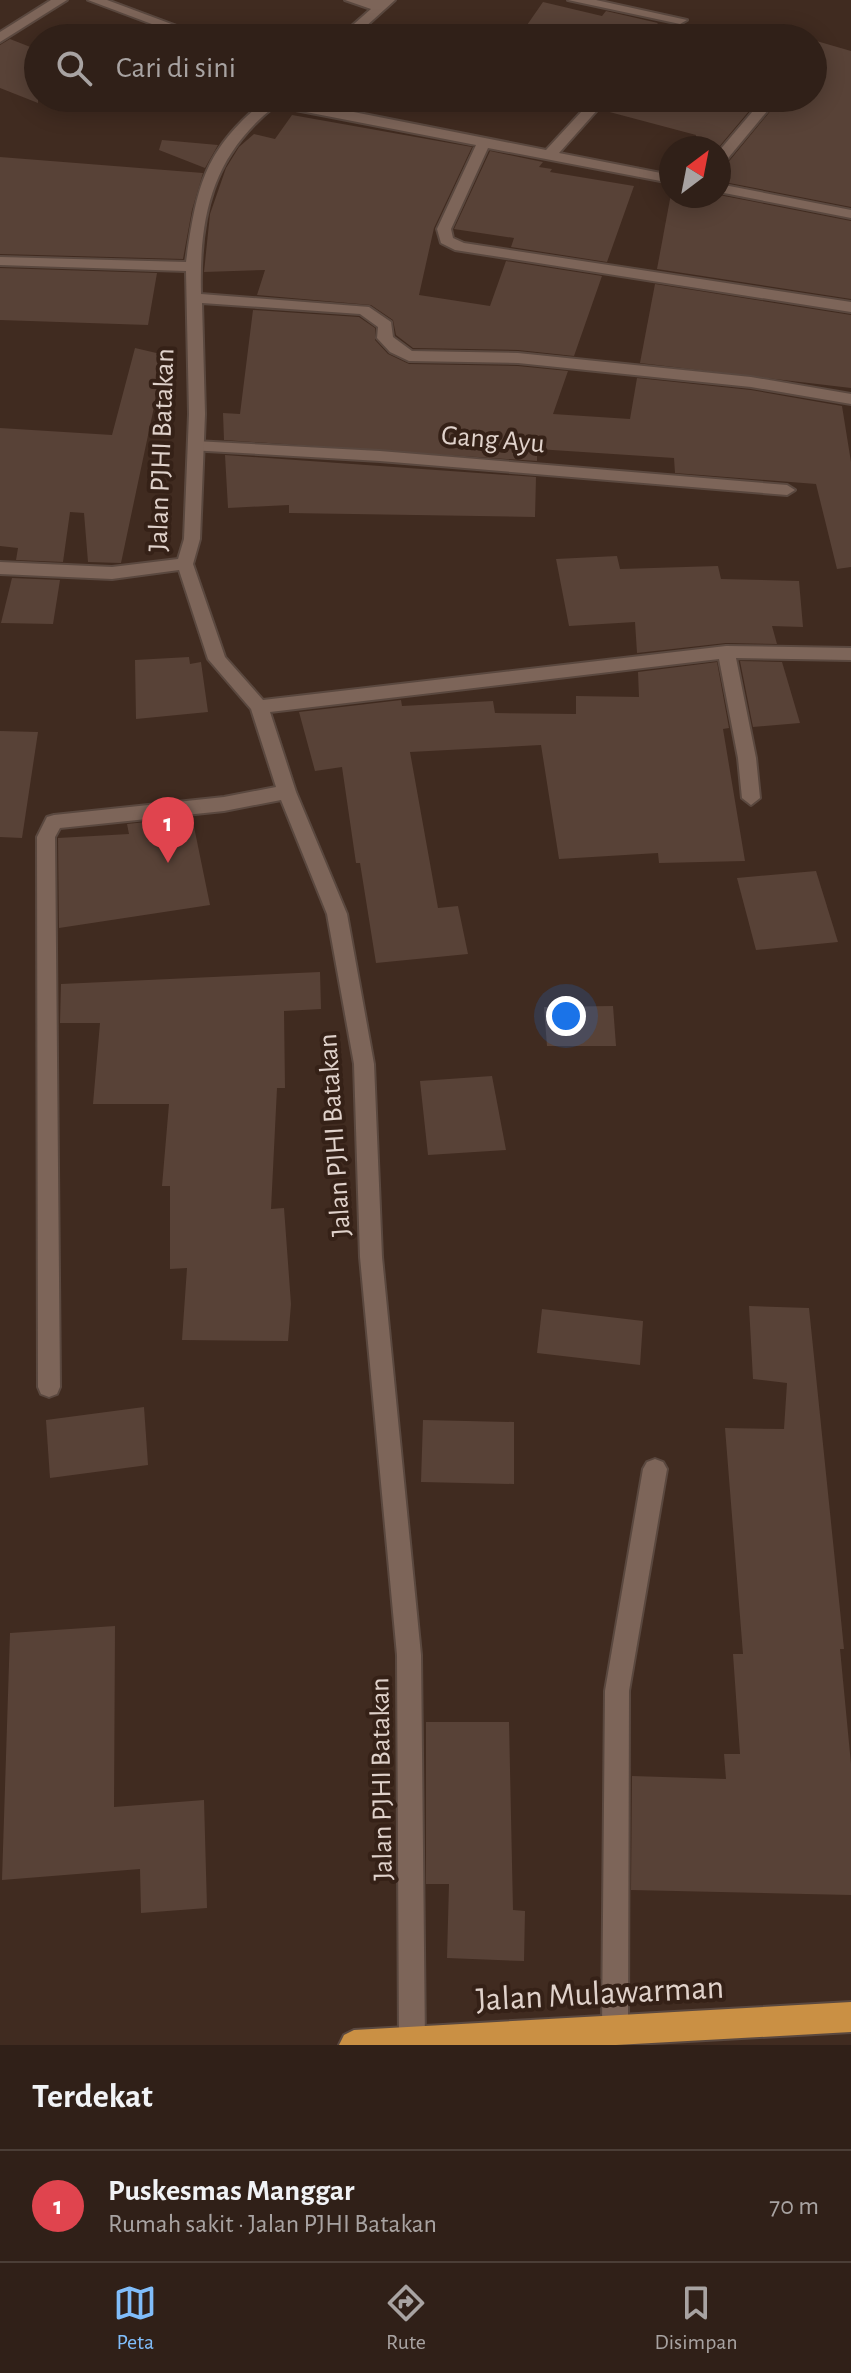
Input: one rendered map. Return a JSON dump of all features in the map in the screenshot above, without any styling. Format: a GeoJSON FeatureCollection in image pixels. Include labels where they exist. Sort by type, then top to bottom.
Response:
{"type":"FeatureCollection","features":[{"type":"Feature","properties":{"kind":"highway","name":"Jalan Mulawarman"},"geometry":{"type":"LineString","coordinates":[[354,2045],[851,2017]]}},
{"type":"Feature","properties":{"kind":"street"},"geometry":{"type":"LineString","coordinates":[[0,38],[60,0]]}},
{"type":"Feature","properties":{"kind":"street"},"geometry":{"type":"LineString","coordinates":[[95,0],[163,24]]}},
{"type":"Feature","properties":{"kind":"street"},"geometry":{"type":"LineString","coordinates":[[352,0],[384,4]]}},
{"type":"Feature","properties":{"kind":"street"},"geometry":{"type":"LineString","coordinates":[[575,0],[680,20]]}},
{"type":"Feature","properties":{"kind":"street"},"geometry":{"type":"LineString","coordinates":[[361,24],[384,4]]}},
{"type":"Feature","properties":{"kind":"street","name":"Jalan PJHI Batakan"},"geometry":{"type":"LineString","coordinates":[[259,112],[246,122],[213,168],[202,198],[193,267],[195,446],[192,539],[185,564],[217,659],[259,707],[287,792],[337,914],[364,1064],[371,1257],[409,1655],[413,2043]]}},
{"type":"Feature","properties":{"kind":"street"},"geometry":{"type":"LineString","coordinates":[[331,112],[659,177]]}},
{"type":"Feature","properties":{"kind":"street"},"geometry":{"type":"LineString","coordinates":[[550,155],[588,112]]}},
{"type":"Feature","properties":{"kind":"street"},"geometry":{"type":"LineString","coordinates":[[731,146],[759,112]]}},
{"type":"Feature","properties":{"kind":"street"},"geometry":{"type":"LineString","coordinates":[[483,144],[444,229],[446,240],[460,247],[851,307]]}},
{"type":"Feature","properties":{"kind":"street"},"geometry":{"type":"LineString","coordinates":[[731,190],[851,214]]}},
{"type":"Feature","properties":{"kind":"street"},"geometry":{"type":"LineString","coordinates":[[0,261],[102,261],[193,267]]}},
{"type":"Feature","properties":{"kind":"street"},"geometry":{"type":"LineString","coordinates":[[194,298],[364,310],[386,325],[385,338],[395,349],[409,356],[518,358],[751,382],[851,399]]}},
{"type":"Feature","properties":{"kind":"street","name":"Gang Ayu"},"geometry":{"type":"LineString","coordinates":[[195,446],[350,454],[787,490]]}},
{"type":"Feature","properties":{"kind":"street"},"geometry":{"type":"LineString","coordinates":[[0,568],[112,573],[185,564]]}},
{"type":"Feature","properties":{"kind":"street"},"geometry":{"type":"LineString","coordinates":[[259,707],[726,652],[851,654]]}},
{"type":"Feature","properties":{"kind":"street"},"geometry":{"type":"LineString","coordinates":[[726,652],[747,758],[751,798]]}},
{"type":"Feature","properties":{"kind":"street"},"geometry":{"type":"LineString","coordinates":[[49,1387],[45,868],[49,828],[54,822],[224,804],[287,792]]}},
{"type":"Feature","properties":{"kind":"street"},"geometry":{"type":"LineString","coordinates":[[615,2029],[617,1691],[655,1469]]}},
{"type":"Feature","properties":{"kind":"building"},"geometry":{"type":"Polygon","coordinates":[[[543,2],[602,16],[606,11],[658,23],[657,24],[528,24],[543,2]]]}},
{"type":"Feature","properties":{"kind":"building"},"geometry":{"type":"Polygon","coordinates":[[[10,39],[24,44],[24,97],[0,88],[0,45],[10,39]]]}},
{"type":"Feature","properties":{"kind":"building"},"geometry":{"type":"Polygon","coordinates":[[[827,44],[851,51],[851,207],[731,183],[731,159],[770,112],[827,112],[827,44]]]}},
{"type":"Feature","properties":{"kind":"building"},"geometry":{"type":"Polygon","coordinates":[[[610,112],[748,112],[728,136],[696,136],[610,112]]]}},
{"type":"Feature","properties":{"kind":"building"},"geometry":{"type":"Polygon","coordinates":[[[292,115],[472,147],[434,228],[419,295],[490,306],[506,261],[602,276],[574,356],[518,350],[413,348],[396,335],[393,320],[371,305],[257,295],[265,270],[204,272],[210,214],[226,168],[239,147],[254,134],[275,139],[292,115]]]}},
{"type":"Feature","properties":{"kind":"building"},"geometry":{"type":"Polygon","coordinates":[[[162,140],[218,145],[205,168],[159,150],[162,140]]]}},
{"type":"Feature","properties":{"kind":"building"},"geometry":{"type":"Polygon","coordinates":[[[490,151],[543,162],[539,167],[552,169],[550,172],[634,186],[607,262],[511,247],[514,238],[454,229],[490,151]]]}},
{"type":"Feature","properties":{"kind":"building"},"geometry":{"type":"Polygon","coordinates":[[[0,157],[203,173],[183,259],[0,254],[0,157]]]}},
{"type":"Feature","properties":{"kind":"building"},"geometry":{"type":"Polygon","coordinates":[[[731,197],[851,221],[851,299],[657,269],[668,208],[731,208],[731,197]]]}},
{"type":"Feature","properties":{"kind":"building"},"geometry":{"type":"Polygon","coordinates":[[[0,268],[157,273],[148,325],[0,320],[0,268]]]}},
{"type":"Feature","properties":{"kind":"building"},"geometry":{"type":"Polygon","coordinates":[[[655,284],[851,315],[851,388],[640,363],[655,284]]]}},
{"type":"Feature","properties":{"kind":"building"},"geometry":{"type":"Polygon","coordinates":[[[253,310],[359,317],[375,328],[375,340],[388,354],[409,364],[518,366],[568,371],[553,414],[630,419],[637,378],[751,390],[842,406],[851,462],[851,567],[837,569],[816,484],[675,473],[674,458],[537,449],[537,461],[224,440],[223,413],[240,414],[253,310]]]}},
{"type":"Feature","properties":{"kind":"building"},"geometry":{"type":"Polygon","coordinates":[[[135,348],[165,355],[121,563],[88,562],[84,513],[70,512],[63,562],[16,560],[18,548],[0,546],[0,428],[112,435],[135,348]]]}},
{"type":"Feature","properties":{"kind":"building"},"geometry":{"type":"Polygon","coordinates":[[[225,455],[536,477],[535,517],[289,513],[289,505],[228,508],[225,455]]]}},
{"type":"Feature","properties":{"kind":"building"},"geometry":{"type":"Polygon","coordinates":[[[617,556],[620,569],[718,566],[721,579],[799,581],[803,627],[772,626],[777,644],[726,643],[637,653],[635,622],[569,626],[556,559],[617,556]]]}},
{"type":"Feature","properties":{"kind":"building"},"geometry":{"type":"Polygon","coordinates":[[[12,578],[60,580],[53,624],[1,623],[12,578]]]}},
{"type":"Feature","properties":{"kind":"building"},"geometry":{"type":"Polygon","coordinates":[[[189,657],[190,664],[201,662],[208,712],[136,719],[135,660],[189,657]]]}},
{"type":"Feature","properties":{"kind":"building"},"geometry":{"type":"Polygon","coordinates":[[[740,661],[782,662],[800,723],[753,727],[740,661]]]}},
{"type":"Feature","properties":{"kind":"building"},"geometry":{"type":"Polygon","coordinates":[[[717,662],[729,728],[723,729],[745,861],[659,863],[658,853],[559,859],[541,745],[410,752],[438,908],[458,906],[468,954],[376,963],[360,863],[356,863],[342,767],[315,771],[299,712],[401,700],[402,706],[493,701],[495,713],[576,714],[576,696],[639,697],[638,672],[717,662]]]}},
{"type":"Feature","properties":{"kind":"building"},"geometry":{"type":"Polygon","coordinates":[[[0,731],[38,732],[22,838],[0,837],[0,731]]]}},
{"type":"Feature","properties":{"kind":"building"},"geometry":{"type":"Polygon","coordinates":[[[192,817],[210,905],[59,928],[58,838],[129,834],[127,824],[192,817]]]}},
{"type":"Feature","properties":{"kind":"building"},"geometry":{"type":"Polygon","coordinates":[[[816,871],[838,942],[756,950],[737,878],[816,871]]]}},
{"type":"Feature","properties":{"kind":"building"},"geometry":{"type":"Polygon","coordinates":[[[320,972],[321,1009],[284,1011],[285,1088],[277,1088],[271,1209],[284,1208],[291,1304],[288,1341],[182,1340],[187,1268],[170,1269],[170,1186],[162,1186],[169,1104],[93,1104],[100,1023],[60,1023],[61,984],[320,972]]]}},
{"type":"Feature","properties":{"kind":"building"},"geometry":{"type":"Polygon","coordinates":[[[613,1006],[616,1046],[547,1046],[544,1007],[613,1006]]]}},
{"type":"Feature","properties":{"kind":"building"},"geometry":{"type":"Polygon","coordinates":[[[492,1076],[506,1150],[428,1155],[420,1081],[492,1076]]]}},
{"type":"Feature","properties":{"kind":"building"},"geometry":{"type":"Polygon","coordinates":[[[749,1306],[809,1308],[844,1649],[840,1649],[851,1764],[851,1895],[631,1890],[632,1776],[726,1779],[724,1754],[740,1754],[733,1654],[743,1654],[725,1428],[784,1429],[787,1383],[753,1379],[749,1306]]]}},
{"type":"Feature","properties":{"kind":"building"},"geometry":{"type":"Polygon","coordinates":[[[542,1309],[643,1321],[640,1365],[537,1353],[542,1309]]]}},
{"type":"Feature","properties":{"kind":"building"},"geometry":{"type":"Polygon","coordinates":[[[144,1407],[148,1465],[50,1478],[46,1420],[144,1407]]]}},
{"type":"Feature","properties":{"kind":"building"},"geometry":{"type":"Polygon","coordinates":[[[423,1420],[514,1422],[514,1484],[421,1482],[423,1420]]]}},
{"type":"Feature","properties":{"kind":"building"},"geometry":{"type":"Polygon","coordinates":[[[115,1626],[114,1807],[204,1800],[207,1908],[141,1913],[140,1869],[2,1880],[10,1633],[115,1626]]]}},
{"type":"Feature","properties":{"kind":"building"},"geometry":{"type":"Polygon","coordinates":[[[426,1722],[509,1722],[513,1910],[525,1911],[524,1961],[447,1958],[449,1884],[426,1884],[426,1722]]]}},
{"type":"Feature","properties":{"kind":"place","name":"Puskesmas Manggar"},"geometry":{"type":"Point","coordinates":[168,863]}}]}
